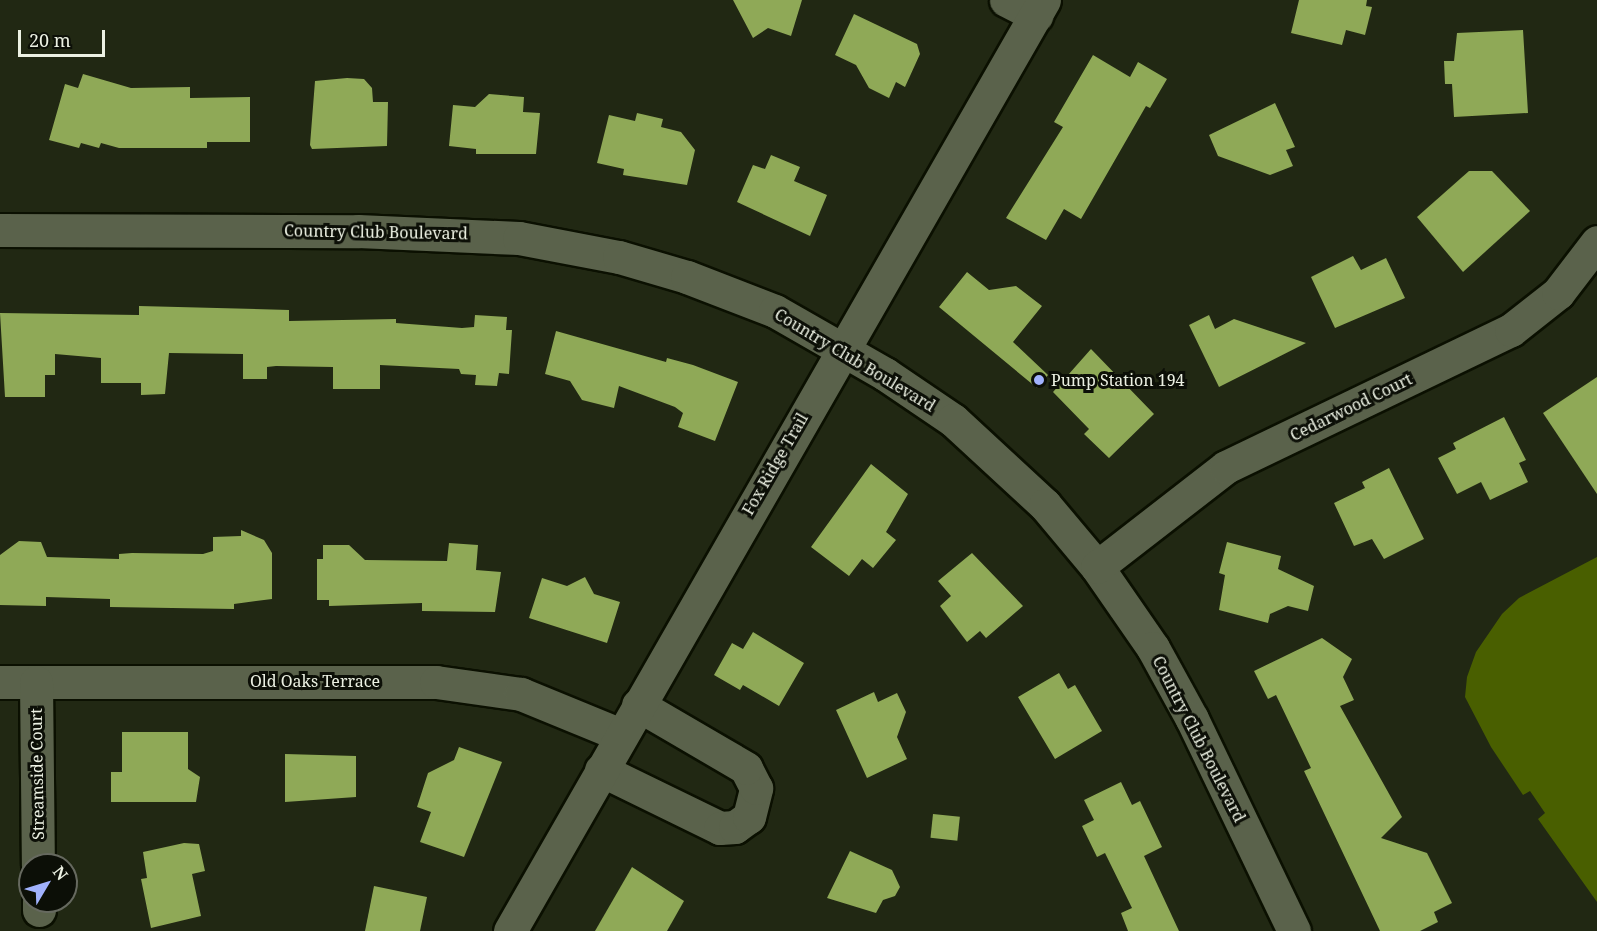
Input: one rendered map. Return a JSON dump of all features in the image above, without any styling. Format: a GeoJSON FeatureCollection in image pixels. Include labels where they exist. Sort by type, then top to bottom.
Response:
{"type":"FeatureCollection","features":[{"type":"Feature","properties":{"kind":"street"},"geometry":{"type":"LineString","coordinates":[[1006,0],[1040,7]]}},
{"type":"Feature","properties":{"kind":"street","name":"Fox Ridge Trail"},"geometry":{"type":"LineString","coordinates":[[510,931],[1040,7]]}},
{"type":"Feature","properties":{"kind":"street","name":"Country Club Boulevard"},"geometry":{"type":"LineString","coordinates":[[0,230],[358,231],[519,238],[619,257],[687,277],[775,311],[842,349],[953,420],[1045,505],[1097,567],[1153,648],[1192,719],[1294,931]]}},
{"type":"Feature","properties":{"kind":"street","name":"Cedarwood Court"},"geometry":{"type":"LineString","coordinates":[[1097,567],[1226,467],[1511,330],[1558,293],[1597,242]]}},
{"type":"Feature","properties":{"kind":"street","name":"Old Oaks Terrace"},"geometry":{"type":"LineString","coordinates":[[0,682],[458,684],[521,694],[621,735]]}},
{"type":"Feature","properties":{"kind":"street","name":"Streamside Court"},"geometry":{"type":"LineString","coordinates":[[36,682],[38,853]]}},
{"type":"Feature","properties":{"kind":"street"},"geometry":{"type":"LineString","coordinates":[[601,770],[720,828],[735,827],[748,817],[756,788],[746,768],[638,705]]}},
{"type":"Feature","properties":{"kind":"shaded area"},"geometry":{"type":"Polygon","coordinates":[[[1597,557],[1597,902],[1538,819],[1545,813],[1530,791],[1523,795],[1491,747],[1465,697],[1467,677],[1476,652],[1502,614],[1519,598],[1597,557]]]}},
{"type":"Feature","properties":{"kind":"building"},"geometry":{"type":"Polygon","coordinates":[[[733,0],[802,0],[791,36],[768,28],[753,38],[733,0]]]}},
{"type":"Feature","properties":{"kind":"building"},"geometry":{"type":"Polygon","coordinates":[[[1299,0],[1367,0],[1366,6],[1372,7],[1365,35],[1346,30],[1342,45],[1291,33],[1299,0]]]}},
{"type":"Feature","properties":{"kind":"building"},"geometry":{"type":"Polygon","coordinates":[[[854,14],[917,44],[920,54],[905,87],[896,82],[889,98],[869,88],[856,65],[835,55],[854,14]]]}},
{"type":"Feature","properties":{"kind":"building"},"geometry":{"type":"Polygon","coordinates":[[[1523,30],[1528,113],[1454,117],[1452,84],[1445,84],[1444,61],[1454,61],[1457,33],[1523,30]]]}},
{"type":"Feature","properties":{"kind":"building"},"geometry":{"type":"Polygon","coordinates":[[[1093,55],[1130,77],[1138,62],[1167,79],[1150,108],[1146,106],[1081,219],[1064,209],[1046,240],[1006,218],[1063,127],[1054,122],[1093,55]]]}},
{"type":"Feature","properties":{"kind":"building"},"geometry":{"type":"Polygon","coordinates":[[[83,74],[131,88],[190,87],[190,98],[250,97],[250,142],[207,142],[207,148],[119,148],[101,143],[99,148],[81,143],[79,148],[49,140],[65,84],[78,88],[83,74]]]}},
{"type":"Feature","properties":{"kind":"building"},"geometry":{"type":"Polygon","coordinates":[[[364,79],[372,88],[373,102],[388,102],[387,146],[312,149],[310,145],[315,81],[364,79]]]}},
{"type":"Feature","properties":{"kind":"building"},"geometry":{"type":"Polygon","coordinates":[[[489,94],[524,97],[523,112],[540,113],[536,154],[476,154],[476,149],[449,146],[453,105],[475,107],[489,94]]]}},
{"type":"Feature","properties":{"kind":"building"},"geometry":{"type":"Polygon","coordinates":[[[1275,103],[1295,147],[1286,150],[1293,166],[1270,175],[1218,156],[1209,135],[1275,103]]]}},
{"type":"Feature","properties":{"kind":"building"},"geometry":{"type":"Polygon","coordinates":[[[637,113],[663,119],[661,127],[681,132],[695,150],[687,185],[623,175],[624,169],[597,163],[609,115],[635,121],[637,113]]]}},
{"type":"Feature","properties":{"kind":"building"},"geometry":{"type":"Polygon","coordinates":[[[771,155],[800,167],[794,181],[827,195],[810,236],[737,202],[753,165],[765,169],[771,155]]]}},
{"type":"Feature","properties":{"kind":"building"},"geometry":{"type":"Polygon","coordinates":[[[1469,171],[1492,171],[1530,211],[1463,272],[1417,217],[1469,171]]]}},
{"type":"Feature","properties":{"kind":"building"},"geometry":{"type":"Polygon","coordinates":[[[1353,256],[1361,270],[1386,258],[1405,298],[1335,328],[1311,277],[1353,256]]]}},
{"type":"Feature","properties":{"kind":"building"},"geometry":{"type":"Polygon","coordinates":[[[967,272],[989,290],[1016,286],[1042,306],[1013,342],[1048,375],[1037,388],[939,307],[967,272]]]}},
{"type":"Feature","properties":{"kind":"building"},"geometry":{"type":"Polygon","coordinates":[[[139,306],[289,310],[289,321],[396,319],[396,323],[462,328],[474,327],[475,315],[507,317],[506,330],[512,330],[509,374],[499,373],[497,386],[475,385],[476,375],[461,374],[459,369],[380,365],[380,389],[333,389],[333,367],[267,367],[267,379],[243,379],[243,354],[169,353],[165,394],[141,395],[141,383],[101,383],[101,358],[55,354],[55,375],[45,375],[45,397],[5,397],[0,313],[139,315],[139,306]]]}},
{"type":"Feature","properties":{"kind":"building"},"geometry":{"type":"Polygon","coordinates":[[[1209,315],[1215,329],[1234,319],[1306,343],[1219,387],[1189,325],[1209,315]]]}},
{"type":"Feature","properties":{"kind":"building"},"geometry":{"type":"Polygon","coordinates":[[[556,331],[666,362],[667,358],[693,365],[738,382],[715,441],[678,427],[683,413],[675,407],[619,386],[614,408],[582,400],[570,381],[545,374],[556,331]]]}},
{"type":"Feature","properties":{"kind":"building"},"geometry":{"type":"Polygon","coordinates":[[[1091,349],[1154,414],[1109,458],[1084,434],[1089,429],[1053,392],[1091,349]]]}},
{"type":"Feature","properties":{"kind":"building"},"geometry":{"type":"Polygon","coordinates":[[[1597,377],[1597,494],[1543,413],[1597,377]]]}},
{"type":"Feature","properties":{"kind":"building"},"geometry":{"type":"Polygon","coordinates":[[[1504,417],[1526,460],[1519,463],[1528,482],[1490,500],[1481,482],[1457,494],[1438,458],[1456,449],[1453,443],[1504,417]]]}},
{"type":"Feature","properties":{"kind":"building"},"geometry":{"type":"Polygon","coordinates":[[[871,464],[908,494],[886,532],[896,540],[873,568],[862,559],[849,576],[811,547],[871,464]]]}},
{"type":"Feature","properties":{"kind":"building"},"geometry":{"type":"Polygon","coordinates":[[[1389,468],[1424,539],[1384,559],[1372,539],[1354,546],[1334,503],[1365,488],[1362,482],[1389,468]]]}},
{"type":"Feature","properties":{"kind":"building"},"geometry":{"type":"Polygon","coordinates":[[[241,530],[264,540],[272,553],[272,599],[234,604],[234,609],[110,607],[110,599],[46,597],[46,606],[0,605],[0,555],[19,541],[41,542],[47,557],[119,559],[119,554],[132,553],[203,554],[213,551],[213,537],[241,536],[241,530]]]}},
{"type":"Feature","properties":{"kind":"building"},"geometry":{"type":"Polygon","coordinates":[[[1227,542],[1281,556],[1278,569],[1314,586],[1308,611],[1288,606],[1270,614],[1268,623],[1219,610],[1225,575],[1219,573],[1227,542]]]}},
{"type":"Feature","properties":{"kind":"building"},"geometry":{"type":"Polygon","coordinates":[[[449,543],[478,545],[476,570],[501,572],[495,612],[422,611],[422,603],[329,606],[329,600],[317,600],[317,559],[323,559],[323,545],[349,545],[365,560],[447,561],[449,543]]]}},
{"type":"Feature","properties":{"kind":"building"},"geometry":{"type":"Polygon","coordinates":[[[972,553],[1023,606],[986,638],[980,631],[967,642],[940,606],[951,596],[938,581],[972,553]]]}},
{"type":"Feature","properties":{"kind":"building"},"geometry":{"type":"Polygon","coordinates":[[[585,577],[594,594],[620,602],[607,643],[529,618],[542,578],[567,586],[585,577]]]}},
{"type":"Feature","properties":{"kind":"building"},"geometry":{"type":"Polygon","coordinates":[[[753,632],[804,663],[779,706],[743,685],[740,690],[714,675],[732,643],[743,649],[753,632]]]}},
{"type":"Feature","properties":{"kind":"building"},"geometry":{"type":"Polygon","coordinates":[[[1322,638],[1352,659],[1343,677],[1354,700],[1340,706],[1402,817],[1381,838],[1427,853],[1452,903],[1434,912],[1438,922],[1420,931],[1380,931],[1304,771],[1311,768],[1276,695],[1268,699],[1254,671],[1322,638]]]}},
{"type":"Feature","properties":{"kind":"building"},"geometry":{"type":"Polygon","coordinates":[[[1059,673],[1068,689],[1075,685],[1102,731],[1055,759],[1018,697],[1059,673]]]}},
{"type":"Feature","properties":{"kind":"building"},"geometry":{"type":"Polygon","coordinates":[[[874,692],[878,702],[897,693],[906,712],[897,737],[907,759],[867,778],[836,710],[874,692]]]}},
{"type":"Feature","properties":{"kind":"building"},"geometry":{"type":"Polygon","coordinates":[[[122,732],[188,732],[188,769],[200,777],[196,802],[111,802],[111,772],[122,772],[122,732]]]}},
{"type":"Feature","properties":{"kind":"building"},"geometry":{"type":"Polygon","coordinates":[[[459,747],[502,762],[464,857],[420,842],[431,812],[417,807],[428,773],[454,760],[459,747]]]}},
{"type":"Feature","properties":{"kind":"building"},"geometry":{"type":"Polygon","coordinates":[[[285,754],[356,756],[356,797],[285,802],[285,754]]]}},
{"type":"Feature","properties":{"kind":"building"},"geometry":{"type":"Polygon","coordinates":[[[1121,782],[1132,805],[1140,801],[1162,847],[1144,856],[1179,931],[1128,931],[1121,913],[1132,908],[1105,853],[1097,857],[1082,826],[1094,820],[1084,800],[1121,782]]]}},
{"type":"Feature","properties":{"kind":"building"},"geometry":{"type":"Polygon","coordinates":[[[933,814],[960,817],[957,841],[930,838],[933,814]]]}},
{"type":"Feature","properties":{"kind":"building"},"geometry":{"type":"Polygon","coordinates":[[[184,843],[199,844],[205,871],[192,874],[201,916],[151,928],[141,879],[147,878],[143,852],[184,843]]]}},
{"type":"Feature","properties":{"kind":"building"},"geometry":{"type":"Polygon","coordinates":[[[850,851],[892,870],[900,887],[895,896],[883,900],[876,913],[827,898],[850,851]]]}},
{"type":"Feature","properties":{"kind":"building"},"geometry":{"type":"Polygon","coordinates":[[[632,867],[684,901],[667,931],[595,931],[632,867]]]}},
{"type":"Feature","properties":{"kind":"building"},"geometry":{"type":"Polygon","coordinates":[[[374,886],[427,897],[420,931],[365,931],[374,886]]]}},
{"type":"Feature","properties":{"kind":"place","name":"Pump Station 194"},"geometry":{"type":"Point","coordinates":[1039,380]}}]}
